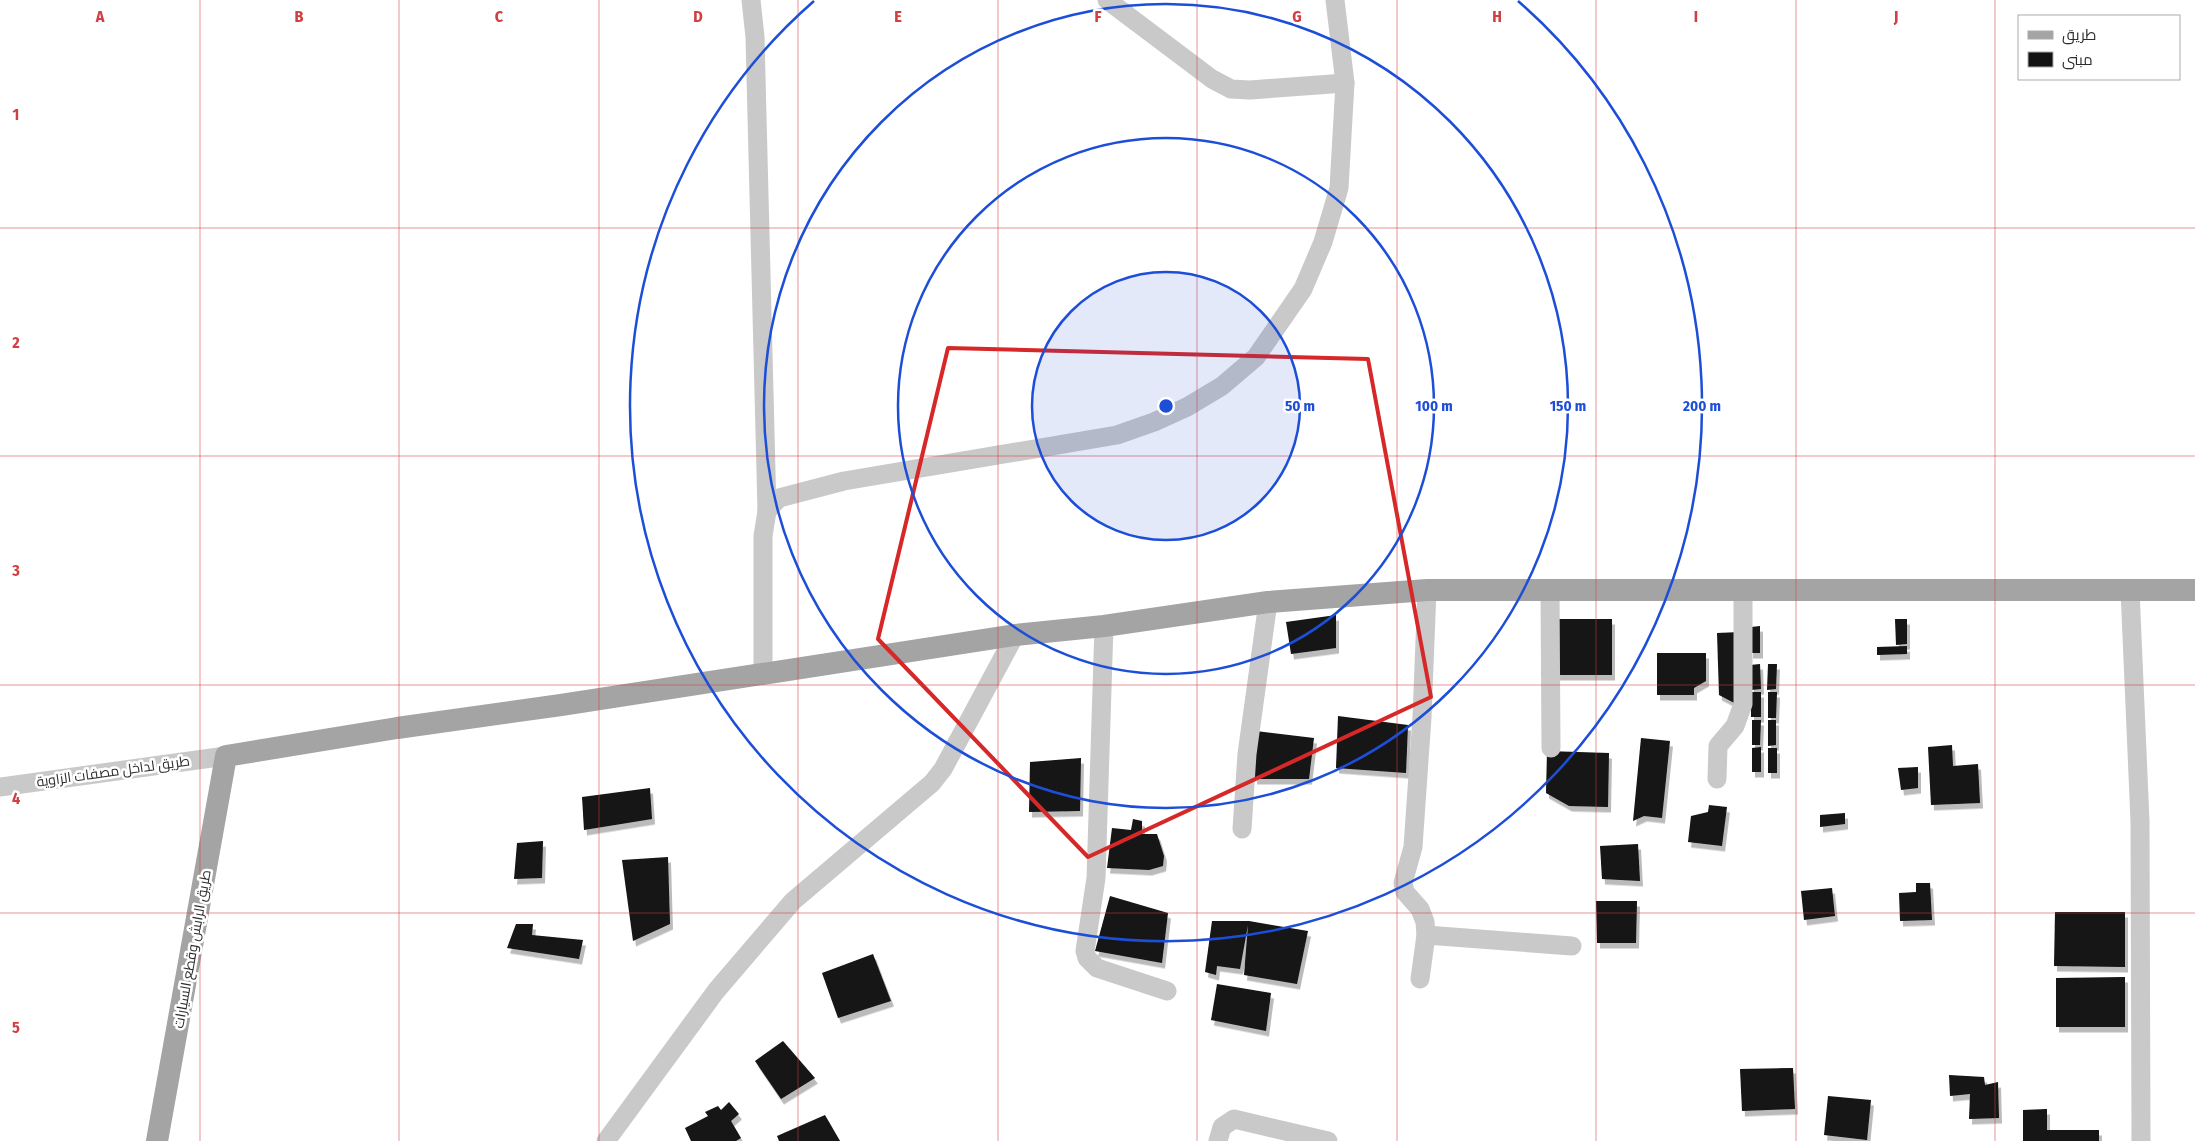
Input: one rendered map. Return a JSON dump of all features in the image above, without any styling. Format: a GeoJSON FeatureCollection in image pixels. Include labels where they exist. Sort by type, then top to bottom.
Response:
{"type":"FeatureCollection","features":[{"type":"Feature","properties":{"kind":"main road"},"geometry":{"type":"LineString","coordinates":[[226,756],[397,728],[561,705],[1015,635],[1104,626],[1268,602],[1427,590],[2195,590]]}},
{"type":"Feature","properties":{"kind":"main road","name":"طريق الرابش وقطع السيارات"},"geometry":{"type":"LineString","coordinates":[[157,1141],[226,756]]}},
{"type":"Feature","properties":{"kind":"street"},"geometry":{"type":"LineString","coordinates":[[751,0],[755,36],[767,511],[763,536],[763,674]]}},
{"type":"Feature","properties":{"kind":"street"},"geometry":{"type":"LineString","coordinates":[[1107,0],[1212,79],[1231,88],[1250,90],[1345,83]]}},
{"type":"Feature","properties":{"kind":"street"},"geometry":{"type":"LineString","coordinates":[[767,511],[779,498],[844,481],[1117,435],[1154,422],[1187,406],[1222,386],[1256,357],[1303,289],[1324,242],[1339,188],[1345,83],[1335,0]]}},
{"type":"Feature","properties":{"kind":"street"},"geometry":{"type":"LineString","coordinates":[[1550,589],[1551,748]]}},
{"type":"Feature","properties":{"kind":"street"},"geometry":{"type":"LineString","coordinates":[[1717,779],[1718,746],[1735,726],[1743,704],[1742,589]]}},
{"type":"Feature","properties":{"kind":"street"},"geometry":{"type":"LineString","coordinates":[[1420,979],[1426,935],[1423,915],[1405,892],[1403,882],[1413,848],[1422,717],[1427,590]]}},
{"type":"Feature","properties":{"kind":"street"},"geometry":{"type":"LineString","coordinates":[[2130,590],[2140,821],[2141,1141]]}},
{"type":"Feature","properties":{"kind":"street"},"geometry":{"type":"LineString","coordinates":[[1242,829],[1247,754],[1268,602]]}},
{"type":"Feature","properties":{"kind":"street"},"geometry":{"type":"LineString","coordinates":[[1104,626],[1096,878],[1085,951],[1087,958],[1097,968],[1167,991]]}},
{"type":"Feature","properties":{"kind":"street"},"geometry":{"type":"LineString","coordinates":[[606,1141],[716,991],[793,901],[932,783],[944,770],[1015,635]]}},
{"type":"Feature","properties":{"kind":"street","name":"طريق لداخل مصفات الزاوية"},"geometry":{"type":"LineString","coordinates":[[0,787],[226,756]]}},
{"type":"Feature","properties":{"kind":"street"},"geometry":{"type":"LineString","coordinates":[[1426,935],[1572,946]]}},
{"type":"Feature","properties":{"kind":"street"},"geometry":{"type":"LineString","coordinates":[[1218,1141],[1222,1127],[1234,1119],[1328,1141]]}},
{"type":"Feature","properties":{"kind":"highlighted area"},"geometry":{"type":"Polygon","coordinates":[[[948,348],[1368,359],[1431,697],[1088,857],[878,639],[948,348]]]}},
{"type":"Feature","properties":{"kind":"building"},"geometry":{"type":"Polygon","coordinates":[[[1336,615],[1336,648],[1291,654],[1286,622],[1336,615]]]}},
{"type":"Feature","properties":{"kind":"building"},"geometry":{"type":"Polygon","coordinates":[[[1541,619],[1612,619],[1612,675],[1541,675],[1541,619]]]}},
{"type":"Feature","properties":{"kind":"building"},"geometry":{"type":"Polygon","coordinates":[[[1895,619],[1907,619],[1907,644],[1896,645],[1895,619]]]}},
{"type":"Feature","properties":{"kind":"building"},"geometry":{"type":"Polygon","coordinates":[[[1760,626],[1760,653],[1750,653],[1751,627],[1760,626]]]}},
{"type":"Feature","properties":{"kind":"building"},"geometry":{"type":"Polygon","coordinates":[[[1740,632],[1742,707],[1719,695],[1717,633],[1740,632]]]}},
{"type":"Feature","properties":{"kind":"building"},"geometry":{"type":"Polygon","coordinates":[[[1907,646],[1907,654],[1877,655],[1877,647],[1907,646]]]}},
{"type":"Feature","properties":{"kind":"building"},"geometry":{"type":"Polygon","coordinates":[[[1657,653],[1706,653],[1706,681],[1694,688],[1694,695],[1657,695],[1657,653]]]}},
{"type":"Feature","properties":{"kind":"building"},"geometry":{"type":"Polygon","coordinates":[[[1760,664],[1761,689],[1751,690],[1750,665],[1760,664]]]}},
{"type":"Feature","properties":{"kind":"building"},"geometry":{"type":"Polygon","coordinates":[[[1768,664],[1777,664],[1776,689],[1767,690],[1768,664]]]}},
{"type":"Feature","properties":{"kind":"building"},"geometry":{"type":"Polygon","coordinates":[[[1751,692],[1761,692],[1761,717],[1751,717],[1751,692]]]}},
{"type":"Feature","properties":{"kind":"building"},"geometry":{"type":"Polygon","coordinates":[[[1768,692],[1777,692],[1776,718],[1768,718],[1768,692]]]}},
{"type":"Feature","properties":{"kind":"building"},"geometry":{"type":"Polygon","coordinates":[[[1338,716],[1408,725],[1406,773],[1336,768],[1338,716]]]}},
{"type":"Feature","properties":{"kind":"building"},"geometry":{"type":"Polygon","coordinates":[[[1752,720],[1761,720],[1760,745],[1752,745],[1752,720]]]}},
{"type":"Feature","properties":{"kind":"building"},"geometry":{"type":"Polygon","coordinates":[[[1768,720],[1776,720],[1776,745],[1768,746],[1768,720]]]}},
{"type":"Feature","properties":{"kind":"building"},"geometry":{"type":"Polygon","coordinates":[[[1256,731],[1314,738],[1309,779],[1254,779],[1256,731]]]}},
{"type":"Feature","properties":{"kind":"building"},"geometry":{"type":"Polygon","coordinates":[[[1641,738],[1670,741],[1662,818],[1644,816],[1633,821],[1641,738]]]}},
{"type":"Feature","properties":{"kind":"building"},"geometry":{"type":"Polygon","coordinates":[[[1952,745],[1953,766],[1978,764],[1980,803],[1931,805],[1928,747],[1952,745]]]}},
{"type":"Feature","properties":{"kind":"building"},"geometry":{"type":"Polygon","coordinates":[[[1761,747],[1761,772],[1752,772],[1752,748],[1761,747]]]}},
{"type":"Feature","properties":{"kind":"building"},"geometry":{"type":"Polygon","coordinates":[[[1768,748],[1777,748],[1777,773],[1768,773],[1768,748]]]}},
{"type":"Feature","properties":{"kind":"building"},"geometry":{"type":"Polygon","coordinates":[[[1547,751],[1609,753],[1608,807],[1569,806],[1546,793],[1547,751]]]}},
{"type":"Feature","properties":{"kind":"building"},"geometry":{"type":"Polygon","coordinates":[[[1081,758],[1080,811],[1029,812],[1030,762],[1081,758]]]}},
{"type":"Feature","properties":{"kind":"building"},"geometry":{"type":"Polygon","coordinates":[[[1918,767],[1918,788],[1901,790],[1898,768],[1918,767]]]}},
{"type":"Feature","properties":{"kind":"building"},"geometry":{"type":"Polygon","coordinates":[[[650,788],[652,819],[584,830],[582,797],[650,788]]]}},
{"type":"Feature","properties":{"kind":"building"},"geometry":{"type":"Polygon","coordinates":[[[1709,805],[1727,807],[1722,846],[1688,842],[1691,816],[1708,812],[1709,805]]]}},
{"type":"Feature","properties":{"kind":"building"},"geometry":{"type":"Polygon","coordinates":[[[1845,813],[1845,824],[1820,827],[1820,815],[1845,813]]]}},
{"type":"Feature","properties":{"kind":"building"},"geometry":{"type":"Polygon","coordinates":[[[1133,819],[1142,821],[1142,834],[1157,834],[1164,856],[1163,866],[1149,870],[1107,868],[1112,828],[1131,830],[1133,819]]]}},
{"type":"Feature","properties":{"kind":"building"},"geometry":{"type":"Polygon","coordinates":[[[543,841],[542,878],[514,879],[517,843],[543,841]]]}},
{"type":"Feature","properties":{"kind":"building"},"geometry":{"type":"Polygon","coordinates":[[[1638,844],[1640,881],[1602,879],[1600,846],[1638,844]]]}},
{"type":"Feature","properties":{"kind":"building"},"geometry":{"type":"Polygon","coordinates":[[[668,857],[670,924],[633,941],[622,860],[668,857]]]}},
{"type":"Feature","properties":{"kind":"building"},"geometry":{"type":"Polygon","coordinates":[[[1916,883],[1930,883],[1932,920],[1900,921],[1899,893],[1916,892],[1916,883]]]}},
{"type":"Feature","properties":{"kind":"building"},"geometry":{"type":"Polygon","coordinates":[[[1832,888],[1835,916],[1804,920],[1801,891],[1832,888]]]}},
{"type":"Feature","properties":{"kind":"building"},"geometry":{"type":"Polygon","coordinates":[[[1110,896],[1168,913],[1162,963],[1095,951],[1110,896]]]}},
{"type":"Feature","properties":{"kind":"building"},"geometry":{"type":"Polygon","coordinates":[[[1596,901],[1637,901],[1636,943],[1597,943],[1596,901]]]}},
{"type":"Feature","properties":{"kind":"building"},"geometry":{"type":"Polygon","coordinates":[[[2055,912],[2125,912],[2125,967],[2054,966],[2055,912]]]}},
{"type":"Feature","properties":{"kind":"building"},"geometry":{"type":"Polygon","coordinates":[[[1212,921],[1249,921],[1308,931],[1297,984],[1244,975],[1248,925],[1240,969],[1217,966],[1216,975],[1205,972],[1212,921]]]}},
{"type":"Feature","properties":{"kind":"building"},"geometry":{"type":"Polygon","coordinates":[[[516,924],[533,924],[532,935],[583,940],[579,959],[507,948],[516,924]]]}},
{"type":"Feature","properties":{"kind":"building"},"geometry":{"type":"Polygon","coordinates":[[[873,954],[891,1001],[838,1018],[822,973],[873,954]]]}},
{"type":"Feature","properties":{"kind":"building"},"geometry":{"type":"Polygon","coordinates":[[[2125,977],[2125,1027],[2056,1027],[2056,978],[2125,977]]]}},
{"type":"Feature","properties":{"kind":"building"},"geometry":{"type":"Polygon","coordinates":[[[1217,984],[1271,993],[1266,1031],[1211,1020],[1217,984]]]}},
{"type":"Feature","properties":{"kind":"building"},"geometry":{"type":"Polygon","coordinates":[[[783,1041],[815,1078],[781,1099],[755,1061],[783,1041]]]}},
{"type":"Feature","properties":{"kind":"building"},"geometry":{"type":"Polygon","coordinates":[[[1793,1068],[1795,1109],[1742,1111],[1740,1069],[1793,1068]]]}},
{"type":"Feature","properties":{"kind":"building"},"geometry":{"type":"Polygon","coordinates":[[[1949,1075],[1984,1077],[1985,1085],[1998,1082],[1999,1118],[1969,1119],[1970,1094],[1950,1096],[1949,1075]]]}},
{"type":"Feature","properties":{"kind":"building"},"geometry":{"type":"Polygon","coordinates":[[[1828,1096],[1871,1100],[1867,1140],[1824,1135],[1828,1096]]]}},
{"type":"Feature","properties":{"kind":"building"},"geometry":{"type":"Polygon","coordinates":[[[729,1102],[739,1114],[731,1121],[741,1138],[736,1141],[691,1141],[685,1128],[708,1116],[705,1112],[718,1106],[721,1110],[729,1102]]]}},
{"type":"Feature","properties":{"kind":"building"},"geometry":{"type":"Polygon","coordinates":[[[2047,1109],[2047,1130],[2099,1130],[2099,1141],[2023,1141],[2023,1110],[2047,1109]]]}},
{"type":"Feature","properties":{"kind":"building"},"geometry":{"type":"Polygon","coordinates":[[[825,1115],[840,1141],[779,1141],[777,1136],[825,1115]]]}}]}
